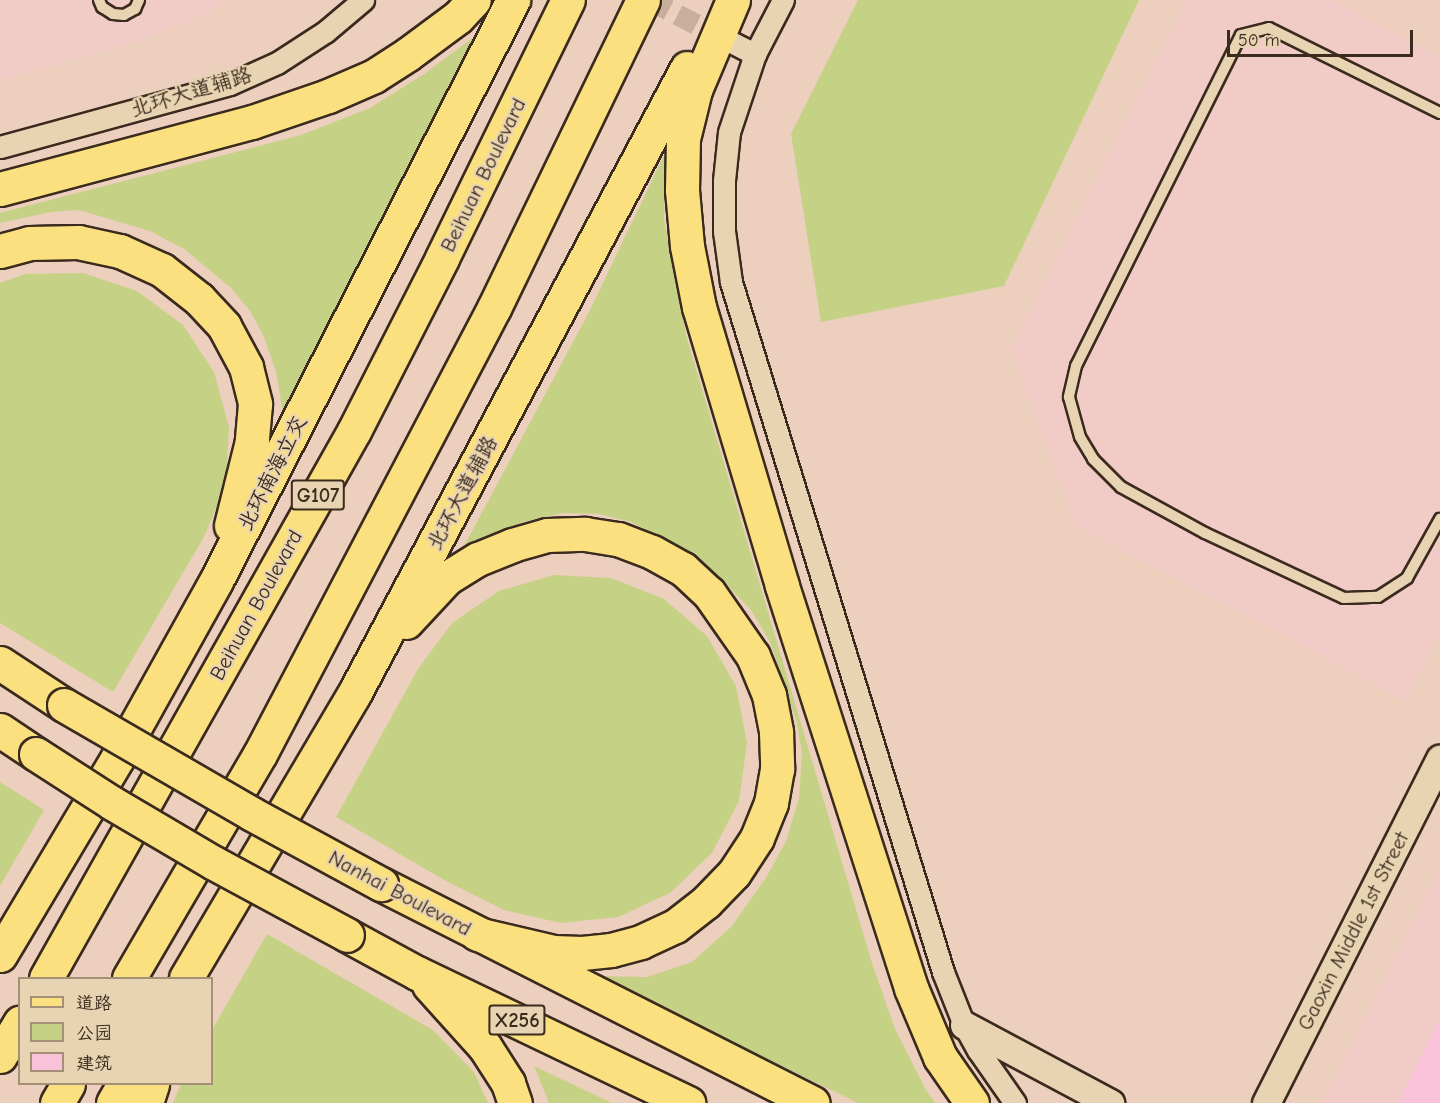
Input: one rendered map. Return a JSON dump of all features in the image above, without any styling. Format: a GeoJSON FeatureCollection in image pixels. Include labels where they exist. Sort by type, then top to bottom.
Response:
{"type":"FeatureCollection","features":[{"type":"Feature","properties":{"kind":"main road"},"geometry":{"type":"LineString","coordinates":[[0,189],[252,122],[328,96],[374,76],[408,54],[458,17],[474,0]]}},
{"type":"Feature","properties":{"kind":"main road","name":"北环南海立交"},"geometry":{"type":"LineString","coordinates":[[4,947],[118,757],[216,581],[513,0]]}},
{"type":"Feature","properties":{"kind":"main road","name":"Beihuan Boulevard"},"geometry":{"type":"LineString","coordinates":[[47,977],[354,431],[447,248],[568,0]]}},
{"type":"Feature","properties":{"kind":"main road"},"geometry":{"type":"LineString","coordinates":[[130,977],[260,754],[494,308],[643,0]]}},
{"type":"Feature","properties":{"kind":"main road","name":"北环大道辅路"},"geometry":{"type":"LineString","coordinates":[[191,972],[354,694],[723,0]]}},
{"type":"Feature","properties":{"kind":"main road"},"geometry":{"type":"LineString","coordinates":[[733,0],[695,90],[683,139],[683,201],[687,246],[699,307],[782,586],[911,987],[940,1057],[972,1103]]}},
{"type":"Feature","properties":{"kind":"main road"},"geometry":{"type":"LineString","coordinates":[[0,251],[30,243],[78,242],[120,251],[162,270],[199,298],[224,326],[246,367],[255,404],[252,441],[216,581]]}},
{"type":"Feature","properties":{"kind":"main road"},"geometry":{"type":"LineString","coordinates":[[354,694],[391,639],[447,578],[478,559],[512,545],[547,535],[585,534],[618,539],[652,552],[682,569],[709,593],[733,622],[753,656],[769,695],[776,732],[777,769],[771,803],[758,838],[734,873],[705,902],[675,926],[641,942],[610,950],[582,953],[554,952],[477,934]]}},
{"type":"Feature","properties":{"kind":"main road","name":"Nanhai Boulevard"},"geometry":{"type":"LineString","coordinates":[[0,663],[64,705],[242,808],[381,884],[813,1103]]}},
{"type":"Feature","properties":{"kind":"main road","name":"X256"},"geometry":{"type":"LineString","coordinates":[[0,730],[112,803],[214,863],[417,973],[688,1103]]}},
{"type":"Feature","properties":{"kind":"main road"},"geometry":{"type":"LineString","coordinates":[[417,973],[485,1047],[508,1083],[515,1103]]}},
{"type":"Feature","properties":{"kind":"main road"},"geometry":{"type":"LineString","coordinates":[[0,1056],[18,1026]]}},
{"type":"Feature","properties":{"kind":"main road"},"geometry":{"type":"LineString","coordinates":[[57,1103],[67,1085]]}},
{"type":"Feature","properties":{"kind":"main road"},"geometry":{"type":"LineString","coordinates":[[113,1103],[123,1085]]}},
{"type":"Feature","properties":{"kind":"main road"},"geometry":{"type":"LineString","coordinates":[[146,1103],[151,1085]]}},
{"type":"Feature","properties":{"kind":"street","name":"北环大道辅路"},"geometry":{"type":"LineString","coordinates":[[0,147],[230,84],[277,63],[325,32],[363,0]]}},
{"type":"Feature","properties":{"kind":"street"},"geometry":{"type":"LineString","coordinates":[[783,0],[755,54],[729,132],[724,180],[724,231],[731,282],[943,972],[964,1025],[989,1068],[1015,1103]]}},
{"type":"Feature","properties":{"kind":"street"},"geometry":{"type":"LineString","coordinates":[[733,43],[755,54]]}},
{"type":"Feature","properties":{"kind":"street","name":"Gaoxin Middle 1st Street"},"geometry":{"type":"LineString","coordinates":[[1266,1103],[1440,759]]}},
{"type":"Feature","properties":{"kind":"street"},"geometry":{"type":"LineString","coordinates":[[964,1025],[1110,1103]]}},
{"type":"Feature","properties":{"kind":"lane"},"geometry":{"type":"LineString","coordinates":[[99,0],[102,7],[113,14],[124,15],[135,9],[139,0]]}},
{"type":"Feature","properties":{"kind":"lane"},"geometry":{"type":"LineString","coordinates":[[1440,113],[1269,28],[1241,35],[1076,366],[1070,397],[1074,417],[1093,459],[1121,487],[1204,533],[1326,592],[1344,598],[1378,597],[1407,578],[1440,519]]}},
{"type":"Feature","properties":{"kind":"shaded area"},"geometry":{"type":"Polygon","coordinates":[[[0,0],[226,0],[211,12],[143,40],[0,81],[0,0]]]}},
{"type":"Feature","properties":{"kind":"shaded area"},"geometry":{"type":"Polygon","coordinates":[[[1186,0],[1333,0],[1440,56],[1440,634],[1406,701],[1075,525],[1010,349],[1186,0]]]}},
{"type":"Feature","properties":{"kind":"shaded area"},"geometry":{"type":"Polygon","coordinates":[[[1440,867],[1440,1103],[1321,1103],[1440,867]]]}},
{"type":"Feature","properties":{"kind":"green space"},"geometry":{"type":"Polygon","coordinates":[[[858,0],[1139,0],[1004,286],[821,322],[791,134],[858,0]]]}},
{"type":"Feature","properties":{"kind":"green space"},"geometry":{"type":"Polygon","coordinates":[[[486,28],[284,420],[276,371],[263,335],[250,311],[231,288],[184,249],[150,231],[79,210],[51,212],[0,223],[0,213],[301,135],[370,108],[424,74],[486,28]]]}},
{"type":"Feature","properties":{"kind":"green space"},"geometry":{"type":"Polygon","coordinates":[[[666,151],[664,219],[686,335],[871,960],[895,1029],[935,1103],[858,1103],[596,976],[647,977],[692,962],[732,926],[767,876],[786,841],[799,798],[802,753],[797,723],[770,642],[751,610],[723,581],[667,540],[631,522],[599,514],[562,513],[523,522],[463,548],[589,312],[666,151]]]}},
{"type":"Feature","properties":{"kind":"green space"},"geometry":{"type":"Polygon","coordinates":[[[83,273],[137,291],[183,325],[214,372],[229,427],[226,484],[204,537],[113,692],[0,623],[0,283],[25,274],[83,273]]]}},
{"type":"Feature","properties":{"kind":"green space"},"geometry":{"type":"Polygon","coordinates":[[[554,575],[611,578],[664,599],[707,636],[736,686],[747,743],[739,801],[712,853],[670,893],[618,917],[561,923],[504,910],[446,881],[336,817],[418,669],[452,623],[499,591],[554,575]]]}},
{"type":"Feature","properties":{"kind":"green space"},"geometry":{"type":"Polygon","coordinates":[[[0,782],[44,810],[0,886],[0,782]]]}},
{"type":"Feature","properties":{"kind":"green space"},"geometry":{"type":"Polygon","coordinates":[[[267,934],[433,1030],[474,1072],[488,1103],[173,1103],[181,1085],[213,1085],[213,1028],[267,934]]]}},
{"type":"Feature","properties":{"kind":"green space"},"geometry":{"type":"Polygon","coordinates":[[[534,1066],[612,1103],[549,1103],[534,1066]]]}},
{"type":"Feature","properties":{"kind":"building"},"geometry":{"type":"Polygon","coordinates":[[[1440,1020],[1440,1103],[1398,1103],[1425,1049],[1440,1020]]]}},
{"type":"Feature","properties":{"kind":"tunnel"},"geometry":{"type":"LineString","coordinates":[[650,0],[727,40]]}}]}
